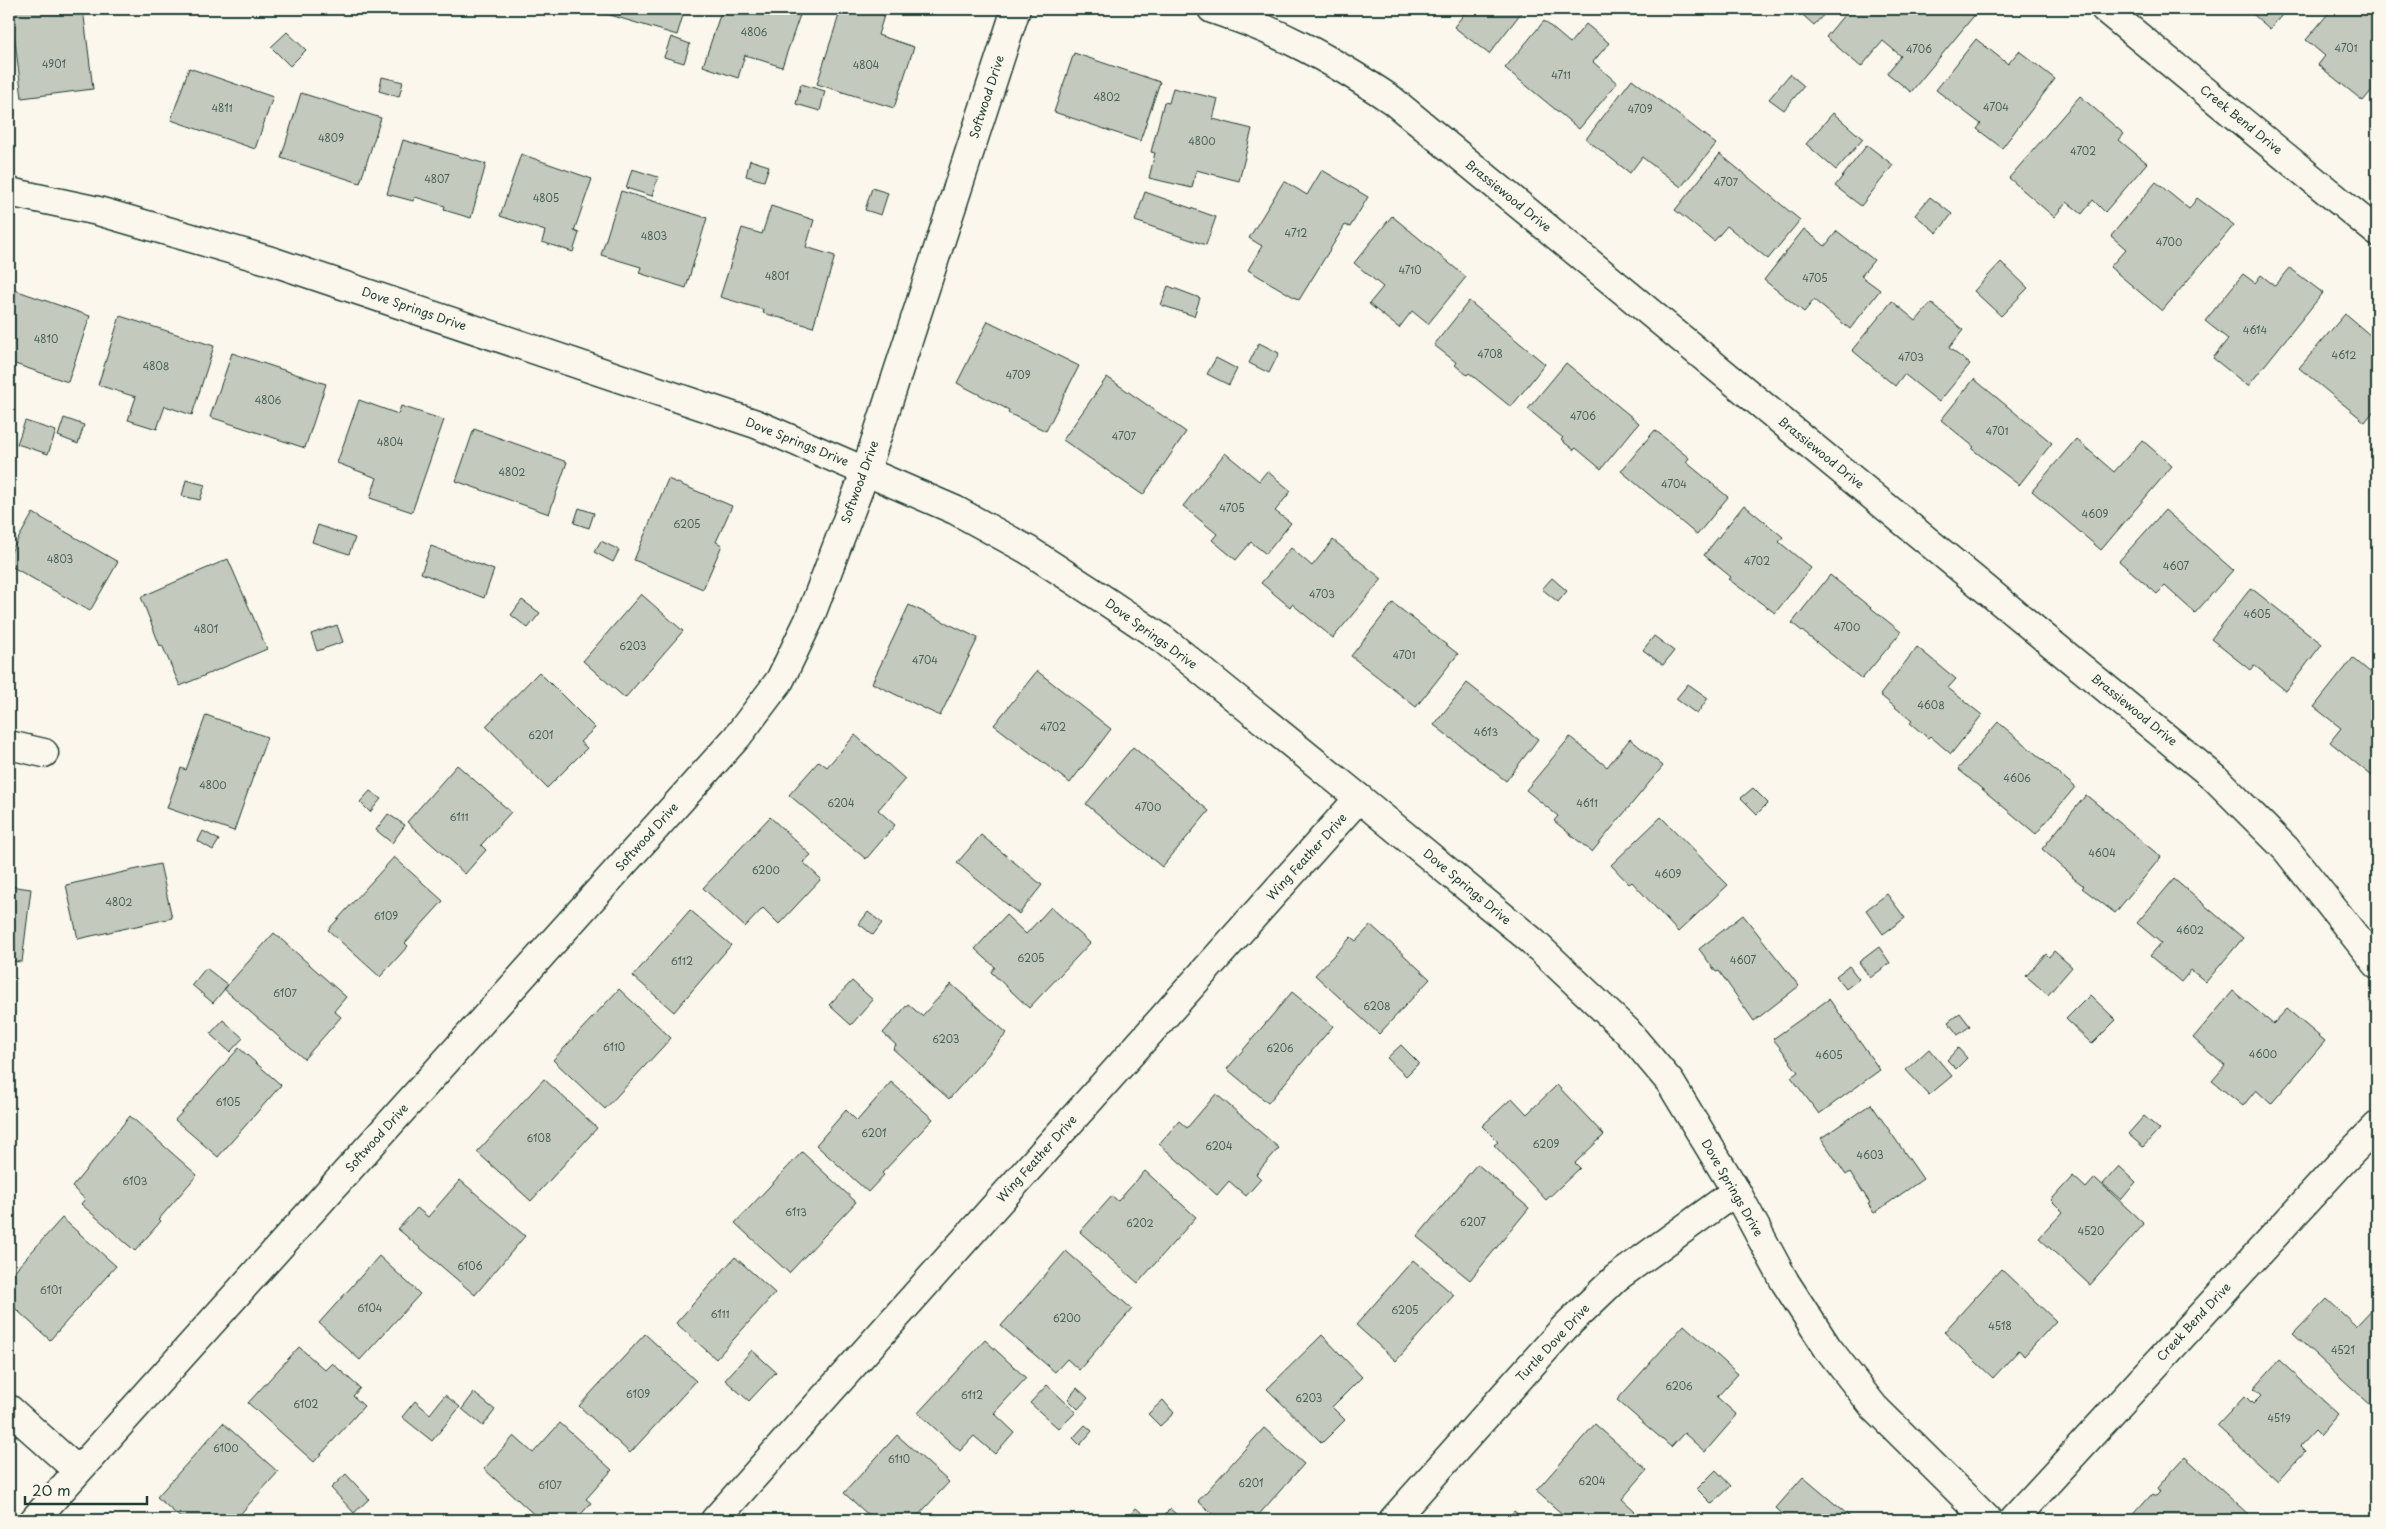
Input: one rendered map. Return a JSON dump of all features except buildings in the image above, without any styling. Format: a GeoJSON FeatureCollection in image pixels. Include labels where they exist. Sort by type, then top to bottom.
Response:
{"type":"FeatureCollection","features":[{"type":"Feature","properties":{"kind":"street","name":"Softwood Drive"},"geometry":{"type":"LineString","coordinates":[[34,1520],[737,737],[780,680],[805,629],[866,470],[1016,9]]}},
{"type":"Feature","properties":{"kind":"street","name":"Brassiewood Drive"},"geometry":{"type":"LineString","coordinates":[[1212,9],[1249,21],[1296,42],[1340,65],[1392,100],[2215,778],[2286,848],[2377,964]]}},
{"type":"Feature","properties":{"kind":"street","name":"Creek Bend Drive"},"geometry":{"type":"LineString","coordinates":[[2104,9],[2376,229]]}},
{"type":"Feature","properties":{"kind":"street","name":"Dove Springs Drive"},"geometry":{"type":"LineString","coordinates":[[9,192],[107,214],[271,261],[756,424],[955,510],[1028,550],[1097,595],[1164,640],[1359,798],[1531,940],[1627,1030],[1670,1082],[1736,1191],[1785,1282],[1827,1346],[1874,1407],[1988,1520]]}},
{"type":"Feature","properties":{"kind":"street"},"geometry":{"type":"LineString","coordinates":[[9,744],[44,753]]}},
{"type":"Feature","properties":{"kind":"street","name":"Wing Feather Drive"},"geometry":{"type":"LineString","coordinates":[[715,1520],[1359,798]]}},
{"type":"Feature","properties":{"kind":"street","name":"Creek Bend Drive"},"geometry":{"type":"LineString","coordinates":[[2014,1520],[2328,1176],[2377,1126]]}},
{"type":"Feature","properties":{"kind":"street","name":"Turtle Dove Drive"},"geometry":{"type":"LineString","coordinates":[[1393,1520],[1565,1327],[1603,1290],[1616,1278],[1736,1191]]}},
{"type":"Feature","properties":{"kind":"street"},"geometry":{"type":"LineString","coordinates":[[9,1409],[78,1471]]}}]}
